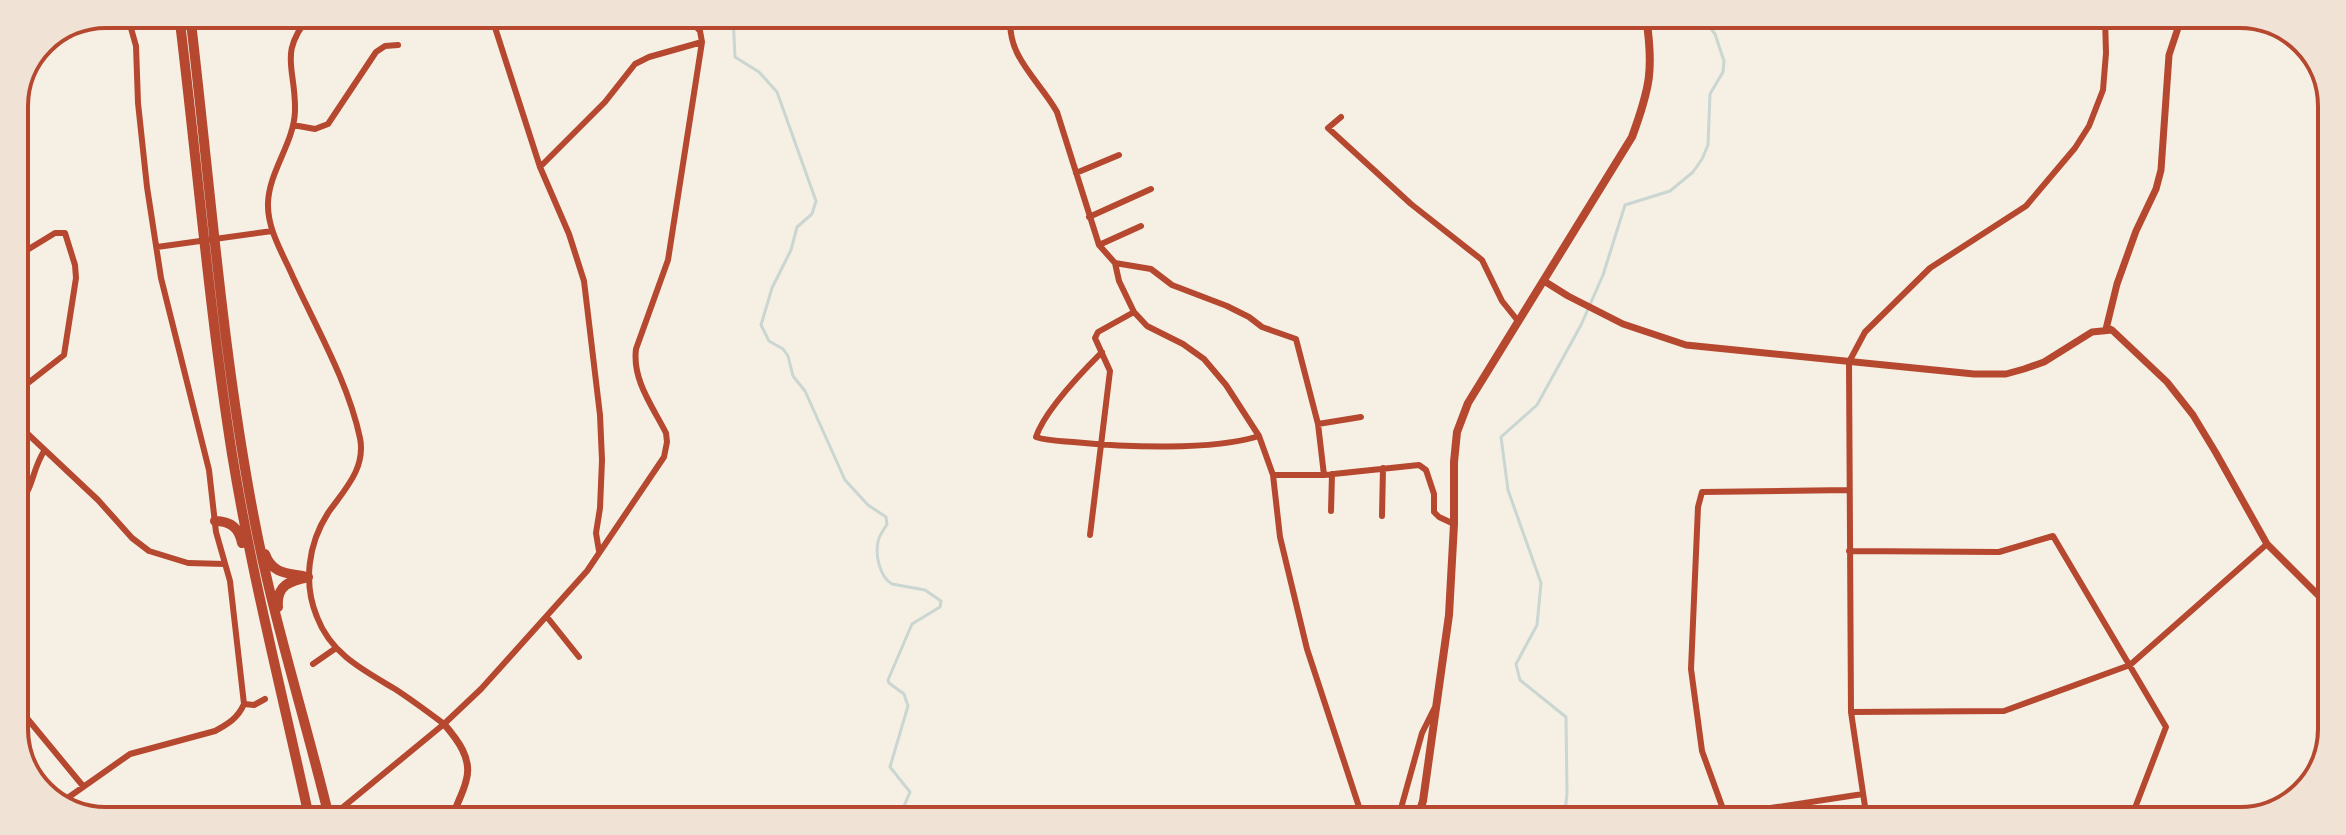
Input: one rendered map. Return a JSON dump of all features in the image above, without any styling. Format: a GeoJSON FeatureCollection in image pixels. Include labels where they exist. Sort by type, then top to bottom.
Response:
{"type":"FeatureCollection","features":[{"type":"Feature","properties":{"kind":"highway"},"geometry":{"type":"LineString","coordinates":[[178,28],[192,121],[224,401],[256,587],[307,807]]}},
{"type":"Feature","properties":{"kind":"highway"},"geometry":{"type":"LineString","coordinates":[[192,28],[229,357],[254,518],[290,674],[327,807]]}},
{"type":"Feature","properties":{"kind":"highway"},"geometry":{"type":"LineString","coordinates":[[254,518],[271,566],[282,573],[308,577]]}},
{"type":"Feature","properties":{"kind":"highway"},"geometry":{"type":"LineString","coordinates":[[215,521],[228,523],[237,529],[256,587]]}},
{"type":"Feature","properties":{"kind":"highway"},"geometry":{"type":"LineString","coordinates":[[290,674],[277,600],[286,583],[308,577]]}},
{"type":"Feature","properties":{"kind":"main road"},"geometry":{"type":"LineString","coordinates":[[1421,807],[1449,615],[1457,432],[1468,403],[1632,137],[1644,106],[1650,78],[1652,52],[1648,28]]}},
{"type":"Feature","properties":{"kind":"street"},"geometry":{"type":"LineString","coordinates":[[68,797],[130,754],[215,731],[240,712],[244,704],[234,604],[219,547],[209,470],[161,278],[147,187],[138,103],[136,46],[131,28]]}},
{"type":"Feature","properties":{"kind":"street"},"geometry":{"type":"LineString","coordinates":[[301,28],[291,45],[293,125],[271,184],[268,204],[272,231],[338,374],[354,413],[361,443],[358,470],[329,512],[316,538],[308,577],[316,616],[336,648],[351,662],[411,699],[444,724],[464,752],[467,779],[456,807]]}},
{"type":"Feature","properties":{"kind":"street"},"geometry":{"type":"LineString","coordinates":[[495,28],[540,167],[569,234],[584,281],[600,415],[602,460],[596,533],[599,551]]}},
{"type":"Feature","properties":{"kind":"street"},"geometry":{"type":"LineString","coordinates":[[341,807],[444,724],[481,689],[587,571],[664,457],[666,433],[639,380],[634,361],[670,251],[702,42],[697,28]]}},
{"type":"Feature","properties":{"kind":"street"},"geometry":{"type":"LineString","coordinates":[[1009,28],[1016,53],[1057,112],[1099,245],[1115,263],[1119,281],[1134,312],[1147,326],[1183,344],[1204,359],[1234,395],[1259,436],[1273,475],[1280,537],[1307,649],[1359,807]]}},
{"type":"Feature","properties":{"kind":"street"},"geometry":{"type":"LineString","coordinates":[[1865,807],[1851,712],[1849,362],[1865,332],[1930,268],[2026,206],[2075,148],[2089,126],[2103,90],[2105,28]]}},
{"type":"Feature","properties":{"kind":"street"},"geometry":{"type":"LineString","coordinates":[[2178,28],[2169,55],[2161,170],[2117,284],[2106,329],[2112,330],[2167,382],[2193,415],[2267,544],[2318,595]]}},
{"type":"Feature","properties":{"kind":"street"},"geometry":{"type":"LineString","coordinates":[[540,167],[605,102],[635,64],[702,42]]}},
{"type":"Feature","properties":{"kind":"street"},"geometry":{"type":"LineString","coordinates":[[293,125],[315,129],[328,124],[376,52],[385,46],[398,45]]}},
{"type":"Feature","properties":{"kind":"street"},"geometry":{"type":"LineString","coordinates":[[1341,117],[1328,128],[1411,204],[1482,260],[1502,301],[1518,321]]}},
{"type":"Feature","properties":{"kind":"street"},"geometry":{"type":"LineString","coordinates":[[1076,173],[1119,155]]}},
{"type":"Feature","properties":{"kind":"street"},"geometry":{"type":"LineString","coordinates":[[1089,217],[1151,189]]}},
{"type":"Feature","properties":{"kind":"street"},"geometry":{"type":"LineString","coordinates":[[1099,245],[1141,226]]}},
{"type":"Feature","properties":{"kind":"street"},"geometry":{"type":"LineString","coordinates":[[157,247],[272,231]]}},
{"type":"Feature","properties":{"kind":"street"},"geometry":{"type":"LineString","coordinates":[[28,249],[55,233],[65,233],[76,278],[64,355],[28,383]]}},
{"type":"Feature","properties":{"kind":"street"},"geometry":{"type":"LineString","coordinates":[[1115,263],[1151,269],[1172,285],[1227,306],[1262,327],[1296,339],[1318,424],[1324,475]]}},
{"type":"Feature","properties":{"kind":"street"},"geometry":{"type":"LineString","coordinates":[[1544,281],[1623,324],[1686,345],[1974,374],[2006,374],[2044,362],[2092,332],[2112,330]]}},
{"type":"Feature","properties":{"kind":"street"},"geometry":{"type":"LineString","coordinates":[[1090,535],[1110,368],[1095,338],[1098,332],[1134,312]]}},
{"type":"Feature","properties":{"kind":"street"},"geometry":{"type":"LineString","coordinates":[[1102,352],[1058,402],[1036,437],[1100,445],[1198,445],[1259,436]]}},
{"type":"Feature","properties":{"kind":"street"},"geometry":{"type":"LineString","coordinates":[[1318,424],[1361,417]]}},
{"type":"Feature","properties":{"kind":"street"},"geometry":{"type":"LineString","coordinates":[[28,435],[149,551],[188,563],[225,564]]}},
{"type":"Feature","properties":{"kind":"street"},"geometry":{"type":"LineString","coordinates":[[28,494],[35,465],[44,451]]}},
{"type":"Feature","properties":{"kind":"street"},"geometry":{"type":"LineString","coordinates":[[1273,475],[1324,475],[1419,465],[1426,470],[1434,494],[1434,512],[1454,524]]}},
{"type":"Feature","properties":{"kind":"street"},"geometry":{"type":"LineString","coordinates":[[1382,516],[1383,468]]}},
{"type":"Feature","properties":{"kind":"street"},"geometry":{"type":"LineString","coordinates":[[1331,511],[1332,474]]}},
{"type":"Feature","properties":{"kind":"street"},"geometry":{"type":"LineString","coordinates":[[1722,807],[1702,751],[1691,669],[1698,507],[1702,492],[1849,490]]}},
{"type":"Feature","properties":{"kind":"street"},"geometry":{"type":"LineString","coordinates":[[1849,551],[1999,552],[2053,536],[2166,727],[2135,807]]}},
{"type":"Feature","properties":{"kind":"street"},"geometry":{"type":"LineString","coordinates":[[1851,712],[2004,711],[2130,665],[2267,544]]}},
{"type":"Feature","properties":{"kind":"street"},"geometry":{"type":"LineString","coordinates":[[547,617],[579,657]]}},
{"type":"Feature","properties":{"kind":"street"},"geometry":{"type":"LineString","coordinates":[[313,664],[336,648]]}},
{"type":"Feature","properties":{"kind":"street"},"geometry":{"type":"LineString","coordinates":[[244,704],[254,705],[265,699]]}},
{"type":"Feature","properties":{"kind":"street"},"geometry":{"type":"LineString","coordinates":[[1401,807],[1422,733],[1437,704]]}},
{"type":"Feature","properties":{"kind":"street"},"geometry":{"type":"LineString","coordinates":[[28,719],[83,786]]}},
{"type":"Feature","properties":{"kind":"street"},"geometry":{"type":"LineString","coordinates":[[1786,807],[1863,794]]}},
{"type":"Feature","properties":{"kind":"waterway"},"geometry":{"type":"LineString","coordinates":[[734,28],[735,57],[759,72],[777,92],[816,201],[812,214],[797,227],[791,250],[772,288],[761,325],[769,341],[788,356],[793,376],[805,391],[845,480],[868,505],[886,517],[887,524],[877,548],[879,566],[884,576],[892,584],[925,590],[941,601],[940,607],[912,624],[888,680],[904,694],[908,706],[890,767],[910,792],[904,807]]}},
{"type":"Feature","properties":{"kind":"waterway"},"geometry":{"type":"LineString","coordinates":[[1566,807],[1566,717],[1520,680],[1516,664],[1537,625],[1541,583],[1508,490],[1501,437],[1537,405],[1581,325],[1603,275],[1625,205],[1670,191],[1693,172],[1702,159],[1708,145],[1710,94],[1723,72],[1724,61],[1710,28]]}}]}
